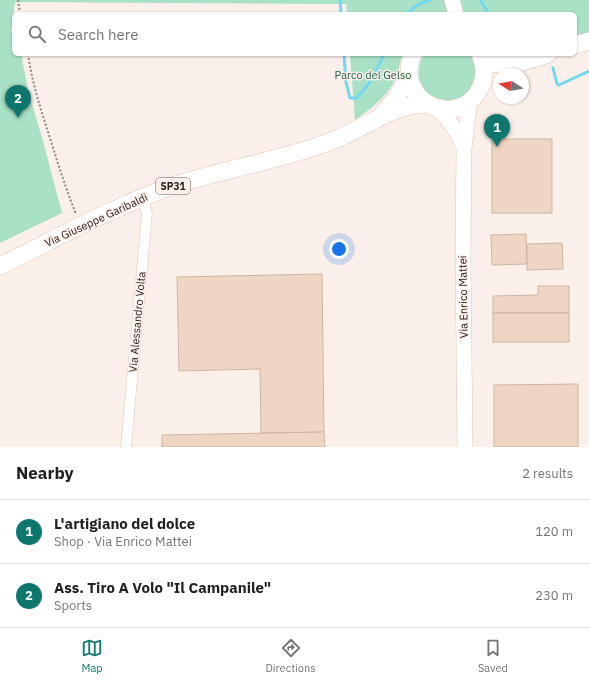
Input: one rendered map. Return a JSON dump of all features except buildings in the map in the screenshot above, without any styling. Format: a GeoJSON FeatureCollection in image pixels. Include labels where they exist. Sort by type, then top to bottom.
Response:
{"type":"FeatureCollection","features":[{"type":"Feature","properties":{"kind":"main road"},"geometry":{"type":"LineString","coordinates":[[577,44],[589,40]]}},
{"type":"Feature","properties":{"kind":"main road"},"geometry":{"type":"LineString","coordinates":[[412,56],[409,67],[412,88],[416,94],[432,106],[446,109],[456,108],[470,101],[480,88],[493,78]]}},
{"type":"Feature","properties":{"kind":"main road"},"geometry":{"type":"LineString","coordinates":[[481,57],[496,65],[506,65],[542,56]]}},
{"type":"Feature","properties":{"kind":"main road"},"geometry":{"type":"LineString","coordinates":[[513,68],[542,56]]}},
{"type":"Feature","properties":{"kind":"main road"},"geometry":{"type":"LineString","coordinates":[[480,88],[484,77],[481,57]]}},
{"type":"Feature","properties":{"kind":"main road","name":"SP31"},"geometry":{"type":"LineString","coordinates":[[380,118],[397,97],[405,85],[409,75]]}},
{"type":"Feature","properties":{"kind":"main road","name":"SP31"},"geometry":{"type":"LineString","coordinates":[[380,118],[408,105],[432,106]]}},
{"type":"Feature","properties":{"kind":"main road","name":"Via Giuseppe Garibaldi"},"geometry":{"type":"LineString","coordinates":[[0,266],[142,197],[175,186],[303,151],[356,131],[380,118]]}},
{"type":"Feature","properties":{"kind":"street"},"geometry":{"type":"LineString","coordinates":[[448,12],[451,0]]}},
{"type":"Feature","properties":{"kind":"street"},"geometry":{"type":"LineString","coordinates":[[451,0],[455,12]]}},
{"type":"Feature","properties":{"kind":"street","name":"Via Enrico Mattei"},"geometry":{"type":"LineString","coordinates":[[465,447],[463,253],[464,148],[470,101]]}},
{"type":"Feature","properties":{"kind":"street","name":"Via Enrico Mattei"},"geometry":{"type":"LineString","coordinates":[[432,106],[449,119],[464,148]]}},
{"type":"Feature","properties":{"kind":"street","name":"Via Alessandro Volta"},"geometry":{"type":"LineString","coordinates":[[126,447],[147,213],[142,197]]}},
{"type":"Feature","properties":{"kind":"path"},"geometry":{"type":"LineString","coordinates":[[18,0],[20,12]]}},
{"type":"Feature","properties":{"kind":"path"},"geometry":{"type":"LineString","coordinates":[[28,56],[37,99],[71,204]]}},
{"type":"Feature","properties":{"kind":"green space"},"geometry":{"type":"Polygon","coordinates":[[[0,0],[589,0],[589,33],[577,36],[577,12],[347,12],[346,4],[15,2],[14,12],[12,12],[12,56],[21,56],[29,94],[62,213],[0,243],[0,0]]]}},
{"type":"Feature","properties":{"kind":"green space","name":"Parco del Gelso"},"geometry":{"type":"Polygon","coordinates":[[[350,56],[402,56],[395,80],[385,95],[355,120],[350,56]]]}},
{"type":"Feature","properties":{"kind":"green space"},"geometry":{"type":"Polygon","coordinates":[[[423,56],[471,56],[476,71],[475,78],[469,91],[459,98],[448,100],[436,98],[427,92],[420,82],[419,69],[423,56]]]}},
{"type":"Feature","properties":{"kind":"waterway"},"geometry":{"type":"LineString","coordinates":[[340,0],[341,12]]}},
{"type":"Feature","properties":{"kind":"waterway"},"geometry":{"type":"LineString","coordinates":[[409,12],[419,4],[430,0]]}},
{"type":"Feature","properties":{"kind":"waterway"},"geometry":{"type":"LineString","coordinates":[[480,0],[488,12]]}},
{"type":"Feature","properties":{"kind":"waterway"},"geometry":{"type":"LineString","coordinates":[[344,56],[346,82],[350,98],[356,98],[365,88],[383,56]]}},
{"type":"Feature","properties":{"kind":"waterway"},"geometry":{"type":"LineString","coordinates":[[553,68],[557,84],[559,85],[589,71]]}},
{"type":"Feature","properties":{"kind":"place","name":"Ass. Tiro A Volo \"Il Campanile\""},"geometry":{"type":"Point","coordinates":[18,118]}},
{"type":"Feature","properties":{"kind":"place","name":"L'artigiano del dolce"},"geometry":{"type":"Point","coordinates":[497,147]}}]}
